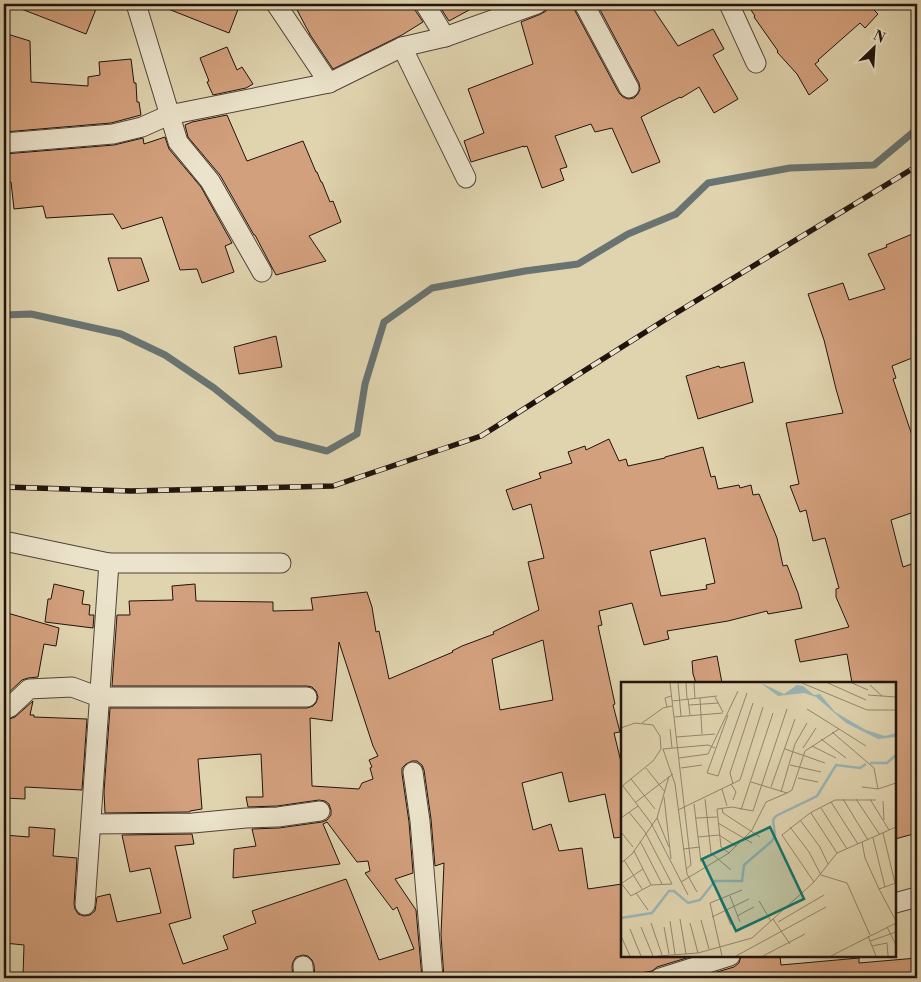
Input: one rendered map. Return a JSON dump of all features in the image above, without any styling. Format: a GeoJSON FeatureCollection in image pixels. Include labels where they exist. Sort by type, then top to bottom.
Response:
{"type":"FeatureCollection","features":[{"type":"Feature","properties":{"kind":"street"},"geometry":{"type":"LineString","coordinates":[[136,4],[178,142],[210,182],[262,272]]}},
{"type":"Feature","properties":{"kind":"street"},"geometry":{"type":"LineString","coordinates":[[276,4],[329,83]]}},
{"type":"Feature","properties":{"kind":"street"},"geometry":{"type":"LineString","coordinates":[[425,4],[445,37]]}},
{"type":"Feature","properties":{"kind":"street"},"geometry":{"type":"LineString","coordinates":[[4,143],[113,134],[142,127],[169,115],[329,83],[402,47],[445,37],[537,4]]}},
{"type":"Feature","properties":{"kind":"street"},"geometry":{"type":"LineString","coordinates":[[584,4],[629,88]]}},
{"type":"Feature","properties":{"kind":"street"},"geometry":{"type":"LineString","coordinates":[[729,4],[756,63]]}},
{"type":"Feature","properties":{"kind":"street"},"geometry":{"type":"LineString","coordinates":[[402,47],[466,178]]}},
{"type":"Feature","properties":{"kind":"street"},"geometry":{"type":"LineString","coordinates":[[4,540],[110,564],[281,563]]}},
{"type":"Feature","properties":{"kind":"street"},"geometry":{"type":"LineString","coordinates":[[85,905],[110,564]]}},
{"type":"Feature","properties":{"kind":"street"},"geometry":{"type":"LineString","coordinates":[[4,710],[10,707],[29,689],[72,687],[99,697],[306,697]]}},
{"type":"Feature","properties":{"kind":"street"},"geometry":{"type":"LineString","coordinates":[[413,772],[420,821],[433,978]]}},
{"type":"Feature","properties":{"kind":"street"},"geometry":{"type":"LineString","coordinates":[[91,824],[193,823],[278,817],[320,811]]}},
{"type":"Feature","properties":{"kind":"street"},"geometry":{"type":"LineString","coordinates":[[896,903],[917,897]]}},
{"type":"Feature","properties":{"kind":"street"},"geometry":{"type":"LineString","coordinates":[[660,978],[727,957]]}},
{"type":"Feature","properties":{"kind":"building"},"geometry":{"type":"Polygon","coordinates":[[[11,4],[98,4],[86,34],[11,4]]]}},
{"type":"Feature","properties":{"kind":"building"},"geometry":{"type":"Polygon","coordinates":[[[158,4],[240,4],[229,33],[158,4]]]}},
{"type":"Feature","properties":{"kind":"building"},"geometry":{"type":"Polygon","coordinates":[[[294,4],[414,4],[415,10],[423,22],[402,35],[333,69],[309,33],[294,4]]]}},
{"type":"Feature","properties":{"kind":"building"},"geometry":{"type":"Polygon","coordinates":[[[438,4],[480,4],[449,21],[438,4]]]}},
{"type":"Feature","properties":{"kind":"building"},"geometry":{"type":"Polygon","coordinates":[[[548,4],[573,4],[619,93],[628,99],[634,98],[638,94],[640,89],[639,83],[597,4],[650,4],[678,46],[713,29],[724,49],[713,55],[738,99],[714,113],[699,87],[681,98],[641,117],[660,162],[632,173],[612,128],[595,132],[591,124],[555,136],[567,167],[560,169],[564,180],[542,188],[527,146],[471,162],[464,141],[484,133],[468,89],[533,64],[521,22],[546,11],[548,4]]]}},
{"type":"Feature","properties":{"kind":"building"},"geometry":{"type":"Polygon","coordinates":[[[747,4],[881,4],[874,10],[878,14],[865,28],[860,23],[818,60],[815,64],[828,80],[809,95],[797,74],[777,52],[747,4]]]}},
{"type":"Feature","properties":{"kind":"building"},"geometry":{"type":"Polygon","coordinates":[[[4,33],[30,41],[31,82],[88,86],[88,77],[100,75],[99,62],[131,59],[134,83],[136,83],[137,102],[139,102],[141,115],[111,123],[4,132],[4,33]]]}},
{"type":"Feature","properties":{"kind":"building"},"geometry":{"type":"Polygon","coordinates":[[[227,47],[237,70],[242,67],[253,84],[246,88],[213,95],[200,58],[227,47]]]}},
{"type":"Feature","properties":{"kind":"building"},"geometry":{"type":"Polygon","coordinates":[[[227,115],[247,161],[303,141],[330,202],[333,201],[341,222],[309,236],[326,261],[276,275],[220,175],[188,137],[185,125],[227,115]]]}},
{"type":"Feature","properties":{"kind":"building"},"geometry":{"type":"Polygon","coordinates":[[[165,137],[169,149],[201,187],[232,243],[225,246],[234,272],[202,283],[197,269],[180,270],[162,217],[122,229],[113,214],[46,218],[43,206],[14,209],[11,182],[4,182],[4,154],[114,145],[143,138],[144,144],[165,137]]]}},
{"type":"Feature","properties":{"kind":"building"},"geometry":{"type":"Polygon","coordinates":[[[917,232],[917,356],[892,366],[896,378],[893,379],[917,450],[917,511],[891,520],[903,567],[917,562],[917,833],[896,839],[896,682],[852,682],[847,654],[800,662],[795,640],[849,627],[836,597],[836,589],[839,588],[825,538],[813,541],[806,510],[800,512],[790,486],[799,484],[786,423],[843,413],[824,340],[808,294],[843,283],[849,300],[885,289],[868,254],[887,247],[886,245],[917,232]]]}},
{"type":"Feature","properties":{"kind":"building"},"geometry":{"type":"Polygon","coordinates":[[[108,258],[141,258],[149,281],[118,291],[108,258]]]}},
{"type":"Feature","properties":{"kind":"building"},"geometry":{"type":"Polygon","coordinates":[[[276,336],[282,367],[239,374],[234,347],[276,336]]]}},
{"type":"Feature","properties":{"kind":"building"},"geometry":{"type":"Polygon","coordinates":[[[744,362],[753,402],[698,419],[686,376],[719,366],[720,368],[744,362]]]}},
{"type":"Feature","properties":{"kind":"building"},"geometry":{"type":"Polygon","coordinates":[[[609,439],[619,461],[626,459],[628,466],[703,447],[711,477],[715,476],[718,489],[739,485],[740,488],[751,485],[753,495],[759,494],[777,538],[783,566],[787,565],[802,608],[768,614],[767,611],[728,621],[667,631],[669,639],[644,645],[632,603],[599,611],[602,625],[598,626],[620,732],[614,733],[621,762],[621,837],[614,838],[605,794],[569,802],[562,772],[522,783],[533,830],[551,824],[559,851],[582,848],[588,889],[621,884],[621,957],[690,957],[657,967],[652,971],[613,978],[444,978],[441,935],[444,863],[435,866],[424,770],[417,761],[412,761],[402,768],[402,774],[409,822],[413,873],[395,879],[416,910],[422,978],[315,978],[312,960],[308,956],[303,955],[296,957],[293,962],[293,978],[24,978],[24,945],[4,943],[4,835],[29,837],[29,827],[55,829],[53,856],[77,858],[74,904],[78,914],[90,915],[95,911],[97,897],[110,894],[117,922],[161,913],[150,868],[130,872],[122,835],[192,834],[194,844],[175,846],[191,918],[169,924],[183,964],[228,949],[223,936],[256,923],[252,911],[346,879],[379,960],[414,949],[397,907],[393,910],[365,873],[370,871],[368,861],[357,862],[327,822],[323,824],[340,864],[233,878],[234,849],[256,846],[252,829],[279,828],[322,822],[331,815],[329,804],[319,800],[277,806],[248,807],[246,797],[263,797],[261,754],[198,759],[202,809],[190,812],[105,813],[104,792],[110,708],[307,708],[316,703],[318,697],[312,687],[307,686],[112,686],[117,615],[130,615],[129,601],[173,600],[172,586],[195,584],[196,601],[273,602],[273,611],[313,610],[311,598],[367,592],[372,607],[376,632],[379,631],[389,679],[453,652],[462,646],[494,634],[493,632],[539,610],[528,562],[544,558],[531,504],[513,510],[506,490],[541,478],[539,473],[572,463],[568,452],[585,446],[586,450],[609,439]],[[705,538],[650,551],[661,596],[707,589],[706,585],[715,583],[705,538]],[[543,640],[492,659],[500,710],[553,700],[543,640]],[[339,642],[332,721],[310,718],[312,786],[359,789],[362,783],[373,779],[369,760],[378,756],[339,642]]]}},
{"type":"Feature","properties":{"kind":"building"},"geometry":{"type":"Polygon","coordinates":[[[54,584],[84,591],[82,604],[90,605],[89,615],[94,615],[93,628],[45,622],[48,599],[51,599],[54,584]]]}},
{"type":"Feature","properties":{"kind":"building"},"geometry":{"type":"Polygon","coordinates":[[[4,612],[59,628],[56,646],[44,644],[38,677],[22,680],[4,697],[4,612]]]}},
{"type":"Feature","properties":{"kind":"building"},"geometry":{"type":"Polygon","coordinates":[[[717,656],[722,682],[696,682],[692,661],[717,656]]]}},
{"type":"Feature","properties":{"kind":"building"},"geometry":{"type":"Polygon","coordinates":[[[33,701],[30,715],[34,715],[34,717],[87,719],[82,790],[25,787],[25,799],[4,798],[4,721],[15,717],[33,701]]]}},
{"type":"Feature","properties":{"kind":"building"},"geometry":{"type":"Polygon","coordinates":[[[741,957],[780,957],[781,965],[859,958],[859,963],[917,958],[917,978],[697,978],[734,967],[739,963],[741,957]]]}},
{"type":"Feature","properties":{"kind":"waterway"},"geometry":{"type":"LineString","coordinates":[[4,315],[31,314],[121,334],[165,355],[214,388],[276,438],[327,451],[357,434],[365,384],[384,322],[432,288],[525,271],[578,264],[628,234],[676,214],[708,183],[790,168],[874,165],[917,129]]}},
{"type":"Feature","properties":{"kind":"railway"},"geometry":{"type":"LineString","coordinates":[[4,487],[131,491],[333,486],[481,436],[663,321],[917,166]]}}]}
